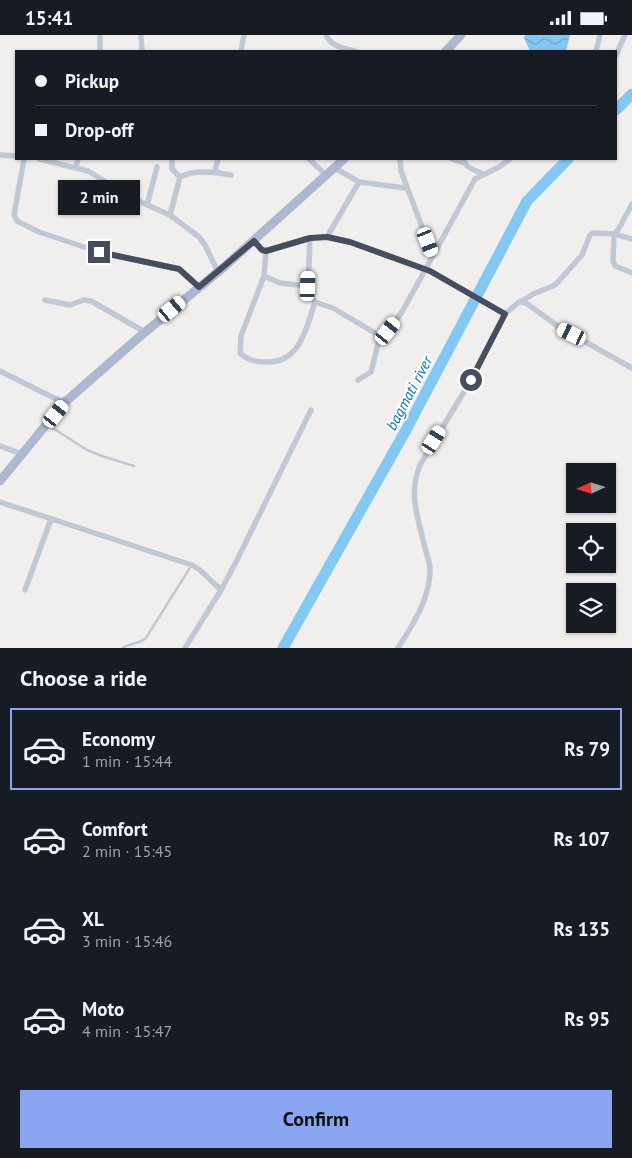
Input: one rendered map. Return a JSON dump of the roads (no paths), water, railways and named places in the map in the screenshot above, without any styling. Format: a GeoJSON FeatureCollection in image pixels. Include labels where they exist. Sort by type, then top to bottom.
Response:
{"type":"FeatureCollection","features":[{"type":"Feature","properties":{"kind":"main road"},"geometry":{"type":"LineString","coordinates":[[447,50],[461,35]]}},
{"type":"Feature","properties":{"kind":"main road"},"geometry":{"type":"LineString","coordinates":[[0,481],[64,403],[254,241],[343,160]]}},
{"type":"Feature","properties":{"kind":"street"},"geometry":{"type":"LineString","coordinates":[[100,35],[100,50]]}},
{"type":"Feature","properties":{"kind":"street"},"geometry":{"type":"LineString","coordinates":[[142,35],[142,50]]}},
{"type":"Feature","properties":{"kind":"street"},"geometry":{"type":"LineString","coordinates":[[242,50],[244,35]]}},
{"type":"Feature","properties":{"kind":"street"},"geometry":{"type":"LineString","coordinates":[[326,35],[334,44],[351,50]]}},
{"type":"Feature","properties":{"kind":"street"},"geometry":{"type":"LineString","coordinates":[[596,50],[600,35]]}},
{"type":"Feature","properties":{"kind":"street"},"geometry":{"type":"LineString","coordinates":[[617,53],[625,35]]}},
{"type":"Feature","properties":{"kind":"street"},"geometry":{"type":"LineString","coordinates":[[0,155],[15,156]]}},
{"type":"Feature","properties":{"kind":"street"},"geometry":{"type":"LineString","coordinates":[[24,160],[14,215],[16,221],[39,232],[99,252],[179,269],[199,287]]}},
{"type":"Feature","properties":{"kind":"street"},"geometry":{"type":"LineString","coordinates":[[44,160],[76,167],[99,176],[132,198],[170,215],[200,237],[218,272]]}},
{"type":"Feature","properties":{"kind":"street"},"geometry":{"type":"LineString","coordinates":[[76,167],[78,160]]}},
{"type":"Feature","properties":{"kind":"street"},"geometry":{"type":"LineString","coordinates":[[172,160],[172,169],[180,177]]}},
{"type":"Feature","properties":{"kind":"street"},"geometry":{"type":"LineString","coordinates":[[215,171],[218,160]]}},
{"type":"Feature","properties":{"kind":"street"},"geometry":{"type":"LineString","coordinates":[[310,160],[327,176]]}},
{"type":"Feature","properties":{"kind":"street"},"geometry":{"type":"LineString","coordinates":[[400,160],[406,188],[433,256]]}},
{"type":"Feature","properties":{"kind":"street"},"geometry":{"type":"LineString","coordinates":[[358,380],[371,372],[380,336],[388,331],[402,312],[428,270],[433,256],[475,179],[508,160]]}},
{"type":"Feature","properties":{"kind":"street"},"geometry":{"type":"LineString","coordinates":[[464,161],[467,167],[483,174]]}},
{"type":"Feature","properties":{"kind":"street"},"geometry":{"type":"LineString","coordinates":[[147,205],[157,167]]}},
{"type":"Feature","properties":{"kind":"street"},"geometry":{"type":"LineString","coordinates":[[335,168],[358,182],[406,188]]}},
{"type":"Feature","properties":{"kind":"street"},"geometry":{"type":"LineString","coordinates":[[180,177],[187,174],[215,171],[231,175]]}},
{"type":"Feature","properties":{"kind":"street"},"geometry":{"type":"LineString","coordinates":[[170,215],[180,177]]}},
{"type":"Feature","properties":{"kind":"street"},"geometry":{"type":"LineString","coordinates":[[327,237],[358,182]]}},
{"type":"Feature","properties":{"kind":"street"},"geometry":{"type":"LineString","coordinates":[[632,204],[618,231],[614,234],[613,264],[619,269],[632,273]]}},
{"type":"Feature","properties":{"kind":"street"},"geometry":{"type":"LineString","coordinates":[[398,648],[424,603],[430,569],[414,502],[414,479],[420,465],[471,380],[505,314],[510,308],[533,294],[558,282],[582,255],[590,235],[593,233],[614,234],[632,239]]}},
{"type":"Feature","properties":{"kind":"street"},"geometry":{"type":"LineString","coordinates":[[254,241],[262,250],[266,251],[310,238],[327,237],[371,249],[428,270],[505,314]]}},
{"type":"Feature","properties":{"kind":"street"},"geometry":{"type":"LineString","coordinates":[[310,238],[308,293],[315,302],[333,308],[380,336]]}},
{"type":"Feature","properties":{"kind":"street"},"geometry":{"type":"LineString","coordinates":[[266,251],[264,277],[241,336],[240,353],[252,361],[268,363],[292,355],[298,347],[315,302]]}},
{"type":"Feature","properties":{"kind":"street"},"geometry":{"type":"LineString","coordinates":[[264,277],[280,283],[308,286]]}},
{"type":"Feature","properties":{"kind":"street"},"geometry":{"type":"LineString","coordinates":[[45,300],[70,305],[82,300],[91,301],[145,332]]}},
{"type":"Feature","properties":{"kind":"street"},"geometry":{"type":"LineString","coordinates":[[522,301],[559,327],[632,368]]}},
{"type":"Feature","properties":{"kind":"street"},"geometry":{"type":"LineString","coordinates":[[0,371],[64,403]]}},
{"type":"Feature","properties":{"kind":"street"},"geometry":{"type":"LineString","coordinates":[[185,648],[221,590],[311,410]]}},
{"type":"Feature","properties":{"kind":"street"},"geometry":{"type":"LineString","coordinates":[[0,446],[22,454]]}},
{"type":"Feature","properties":{"kind":"street"},"geometry":{"type":"LineString","coordinates":[[0,502],[192,565],[221,590]]}},
{"type":"Feature","properties":{"kind":"street"},"geometry":{"type":"LineString","coordinates":[[25,590],[51,519]]}},
{"type":"Feature","properties":{"kind":"lane"},"geometry":{"type":"LineString","coordinates":[[47,425],[87,450],[102,457],[134,466]]}},
{"type":"Feature","properties":{"kind":"lane"},"geometry":{"type":"LineString","coordinates":[[122,648],[131,643],[143,641],[146,638],[192,565]]}},
{"type":"Feature","properties":{"kind":"water"},"geometry":{"type":"Polygon","coordinates":[[[525,35],[570,35],[566,50],[530,50],[524,38],[525,35]]]}},
{"type":"Feature","properties":{"kind":"waterway","name":"bagmati river"},"geometry":{"type":"LineString","coordinates":[[617,109],[632,94]]}},
{"type":"Feature","properties":{"kind":"waterway","name":"bagmati river"},"geometry":{"type":"LineString","coordinates":[[283,648],[406,430],[527,201],[567,160]]}}]}
